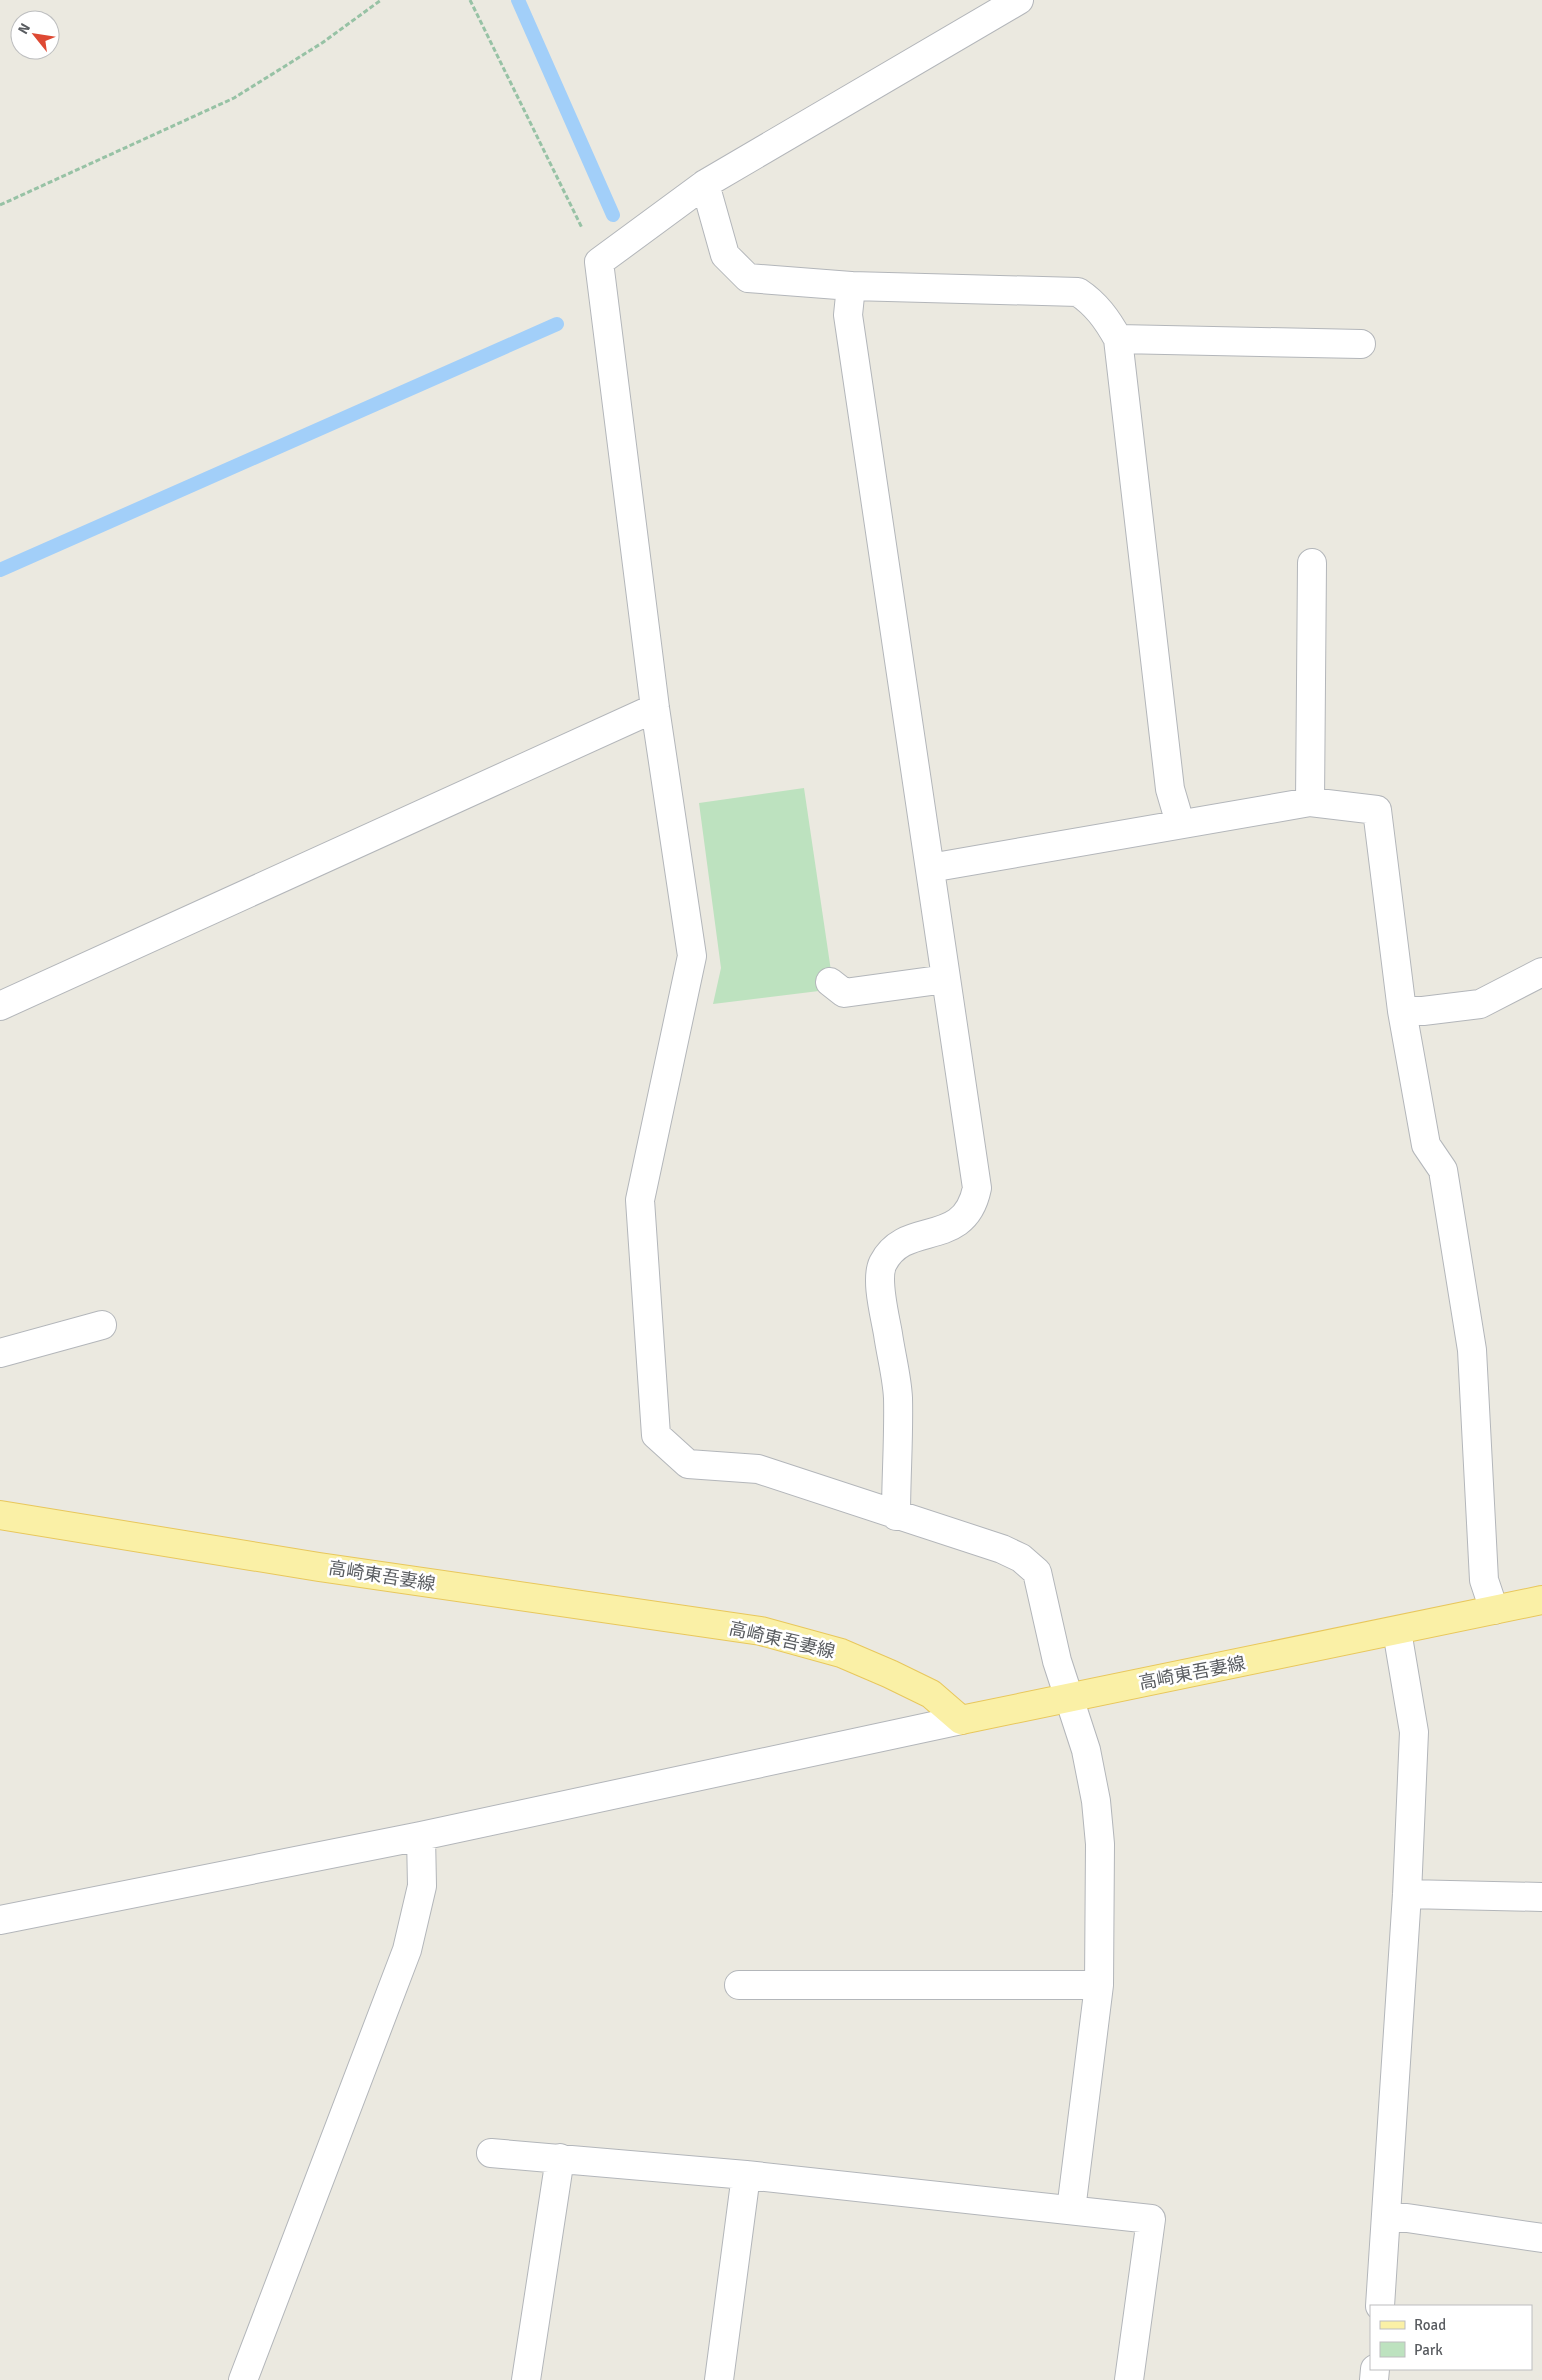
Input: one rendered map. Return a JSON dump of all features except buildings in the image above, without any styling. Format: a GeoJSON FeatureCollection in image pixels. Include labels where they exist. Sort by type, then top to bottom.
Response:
{"type":"FeatureCollection","features":[{"type":"Feature","properties":{"kind":"main road","name":"高崎東吾妻線"},"geometry":{"type":"LineString","coordinates":[[0,1515],[329,1568],[761,1631],[840,1653],[890,1674],[931,1694],[961,1720],[1542,1600]]}},
{"type":"Feature","properties":{"kind":"street"},"geometry":{"type":"LineString","coordinates":[[1019,0],[704,184],[599,262],[655,708],[692,956],[640,1200],[656,1435],[688,1464],[758,1469],[896,1516],[1002,1549],[1021,1558],[1037,1572],[1057,1661],[1086,1750],[1096,1801],[1100,1844],[1099,1985],[1071,2210]]}},
{"type":"Feature","properties":{"kind":"street"},"geometry":{"type":"LineString","coordinates":[[704,184],[725,255],[748,278],[851,286],[1078,292],[1093,302],[1109,323],[1118,339],[1170,789],[1180,823]]}},
{"type":"Feature","properties":{"kind":"street"},"geometry":{"type":"LineString","coordinates":[[851,286],[848,316],[977,1188],[975,1199],[966,1216],[945,1230],[912,1238],[895,1246],[882,1264],[880,1285],[898,1397],[896,1516]]}},
{"type":"Feature","properties":{"kind":"street"},"geometry":{"type":"LineString","coordinates":[[1118,339],[1361,344]]}},
{"type":"Feature","properties":{"kind":"street"},"geometry":{"type":"LineString","coordinates":[[1310,802],[1312,563]]}},
{"type":"Feature","properties":{"kind":"street"},"geometry":{"type":"LineString","coordinates":[[0,1006],[655,708]]}},
{"type":"Feature","properties":{"kind":"street"},"geometry":{"type":"LineString","coordinates":[[930,868],[1180,823],[1310,802],[1377,810],[1402,1010],[1426,1145],[1444,1170],[1472,1350],[1484,1580],[1494,1610]]}},
{"type":"Feature","properties":{"kind":"street"},"geometry":{"type":"LineString","coordinates":[[1402,1010],[1423,1012],[1480,1004],[1542,972]]}},
{"type":"Feature","properties":{"kind":"street"},"geometry":{"type":"LineString","coordinates":[[830,982],[844,993],[946,979]]}},
{"type":"Feature","properties":{"kind":"street"},"geometry":{"type":"LineString","coordinates":[[0,1353],[102,1325]]}},
{"type":"Feature","properties":{"kind":"street"},"geometry":{"type":"LineString","coordinates":[[1380,2305],[1407,1894],[1414,1732],[1397,1631]]}},
{"type":"Feature","properties":{"kind":"street"},"geometry":{"type":"LineString","coordinates":[[0,1920],[421,1836],[961,1720]]}},
{"type":"Feature","properties":{"kind":"street"},"geometry":{"type":"LineString","coordinates":[[244,2380],[407,1950],[422,1886],[421,1836]]}},
{"type":"Feature","properties":{"kind":"street"},"geometry":{"type":"LineString","coordinates":[[1407,1894],[1542,1897]]}},
{"type":"Feature","properties":{"kind":"street"},"geometry":{"type":"LineString","coordinates":[[739,1985],[1099,1985]]}},
{"type":"Feature","properties":{"kind":"street"},"geometry":{"type":"LineString","coordinates":[[491,2153],[746,2176],[1151,2219],[1129,2380]]}},
{"type":"Feature","properties":{"kind":"street"},"geometry":{"type":"LineString","coordinates":[[526,2380],[560,2158]]}},
{"type":"Feature","properties":{"kind":"street"},"geometry":{"type":"LineString","coordinates":[[719,2380],[746,2176]]}},
{"type":"Feature","properties":{"kind":"street"},"geometry":{"type":"LineString","coordinates":[[1387,2218],[1408,2218],[1542,2238]]}},
{"type":"Feature","properties":{"kind":"path"},"geometry":{"type":"LineString","coordinates":[[0,205],[234,98],[322,43],[381,0]]}},
{"type":"Feature","properties":{"kind":"path"},"geometry":{"type":"LineString","coordinates":[[470,0],[599,262]]}},
{"type":"Feature","properties":{"kind":"green space"},"geometry":{"type":"Polygon","coordinates":[[[804,788],[831,971],[827,990],[713,1004],[721,968],[699,803],[804,788]]]}},
{"type":"Feature","properties":{"kind":"waterway"},"geometry":{"type":"LineString","coordinates":[[518,0],[613,215]]}},
{"type":"Feature","properties":{"kind":"waterway"},"geometry":{"type":"LineString","coordinates":[[0,570],[557,324]]}}]}
